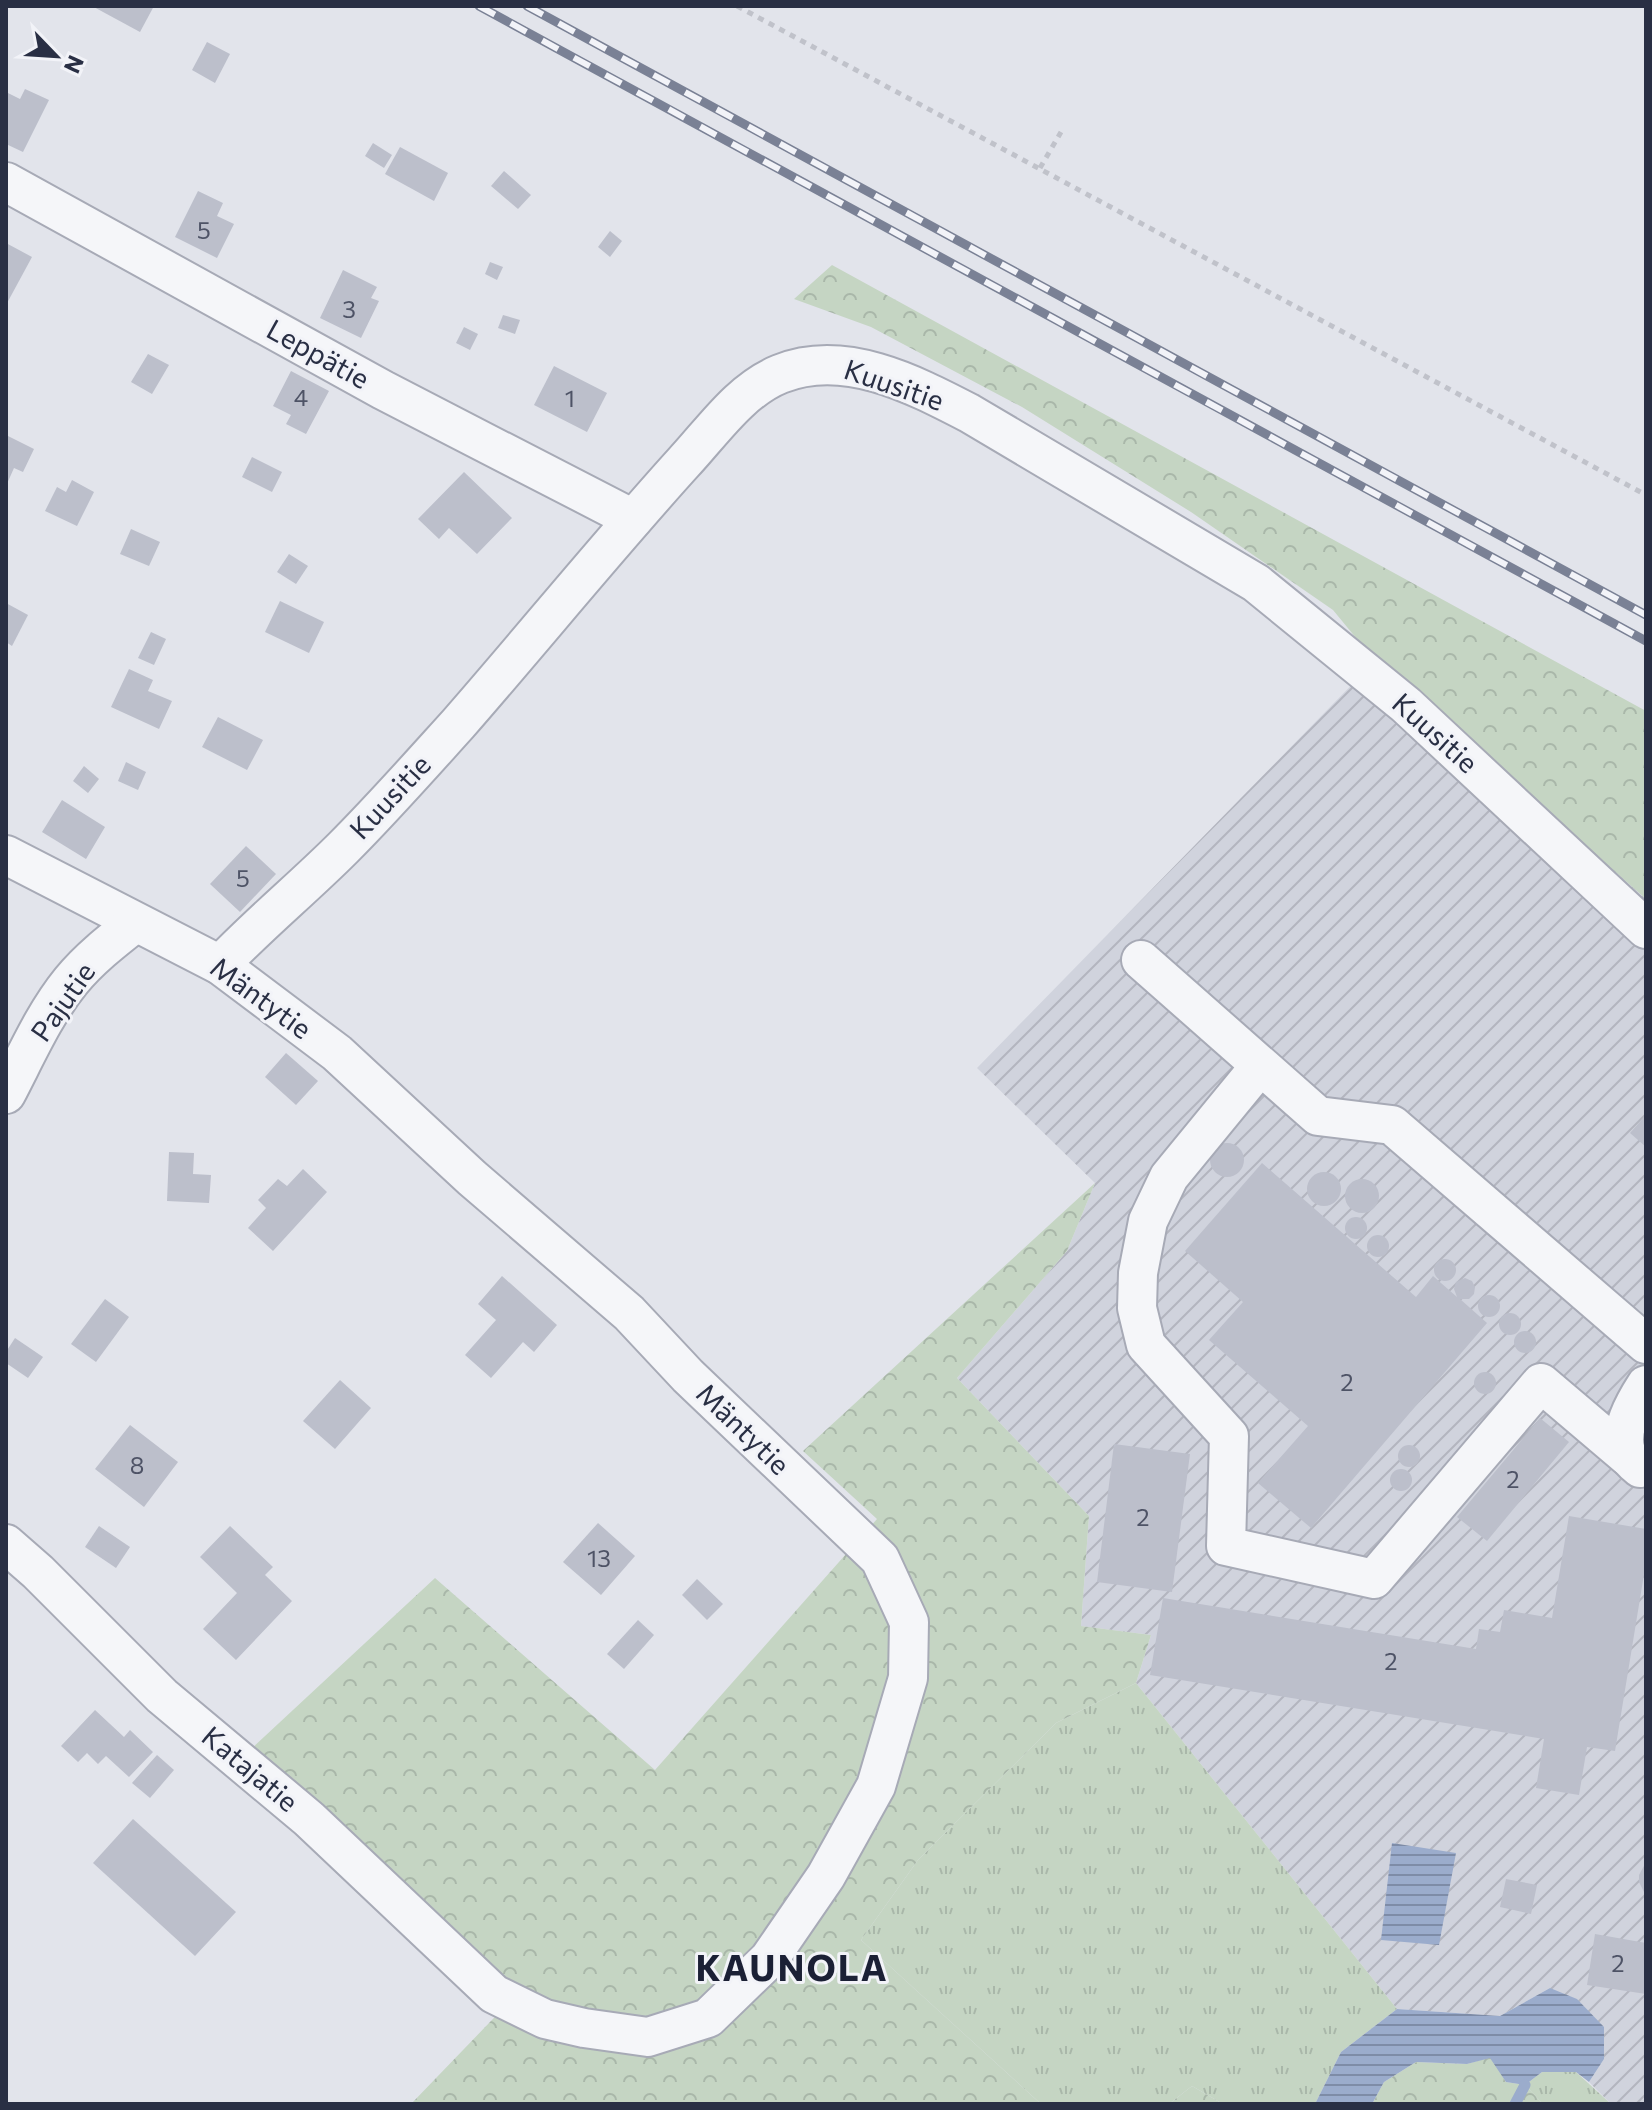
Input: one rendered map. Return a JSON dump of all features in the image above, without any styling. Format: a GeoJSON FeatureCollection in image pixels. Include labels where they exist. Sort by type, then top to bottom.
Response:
{"type":"FeatureCollection","features":[{"type":"Feature","properties":{"kind":"street","name":"Leppätie"},"geometry":{"type":"LineString","coordinates":[[6,182],[383,390],[633,519]]}},
{"type":"Feature","properties":{"kind":"street","name":"Kuusitie"},"geometry":{"type":"LineString","coordinates":[[220,965],[355,835],[457,725],[633,519],[739,403],[762,383],[783,373],[805,366],[844,365],[930,393],[969,413],[1256,583],[1406,705],[1646,929]]}},
{"type":"Feature","properties":{"kind":"street","name":"Mäntytie"},"geometry":{"type":"LineString","coordinates":[[6,855],[220,965],[337,1053],[472,1178],[629,1313],[688,1376],[880,1559],[909,1622],[908,1678],[876,1786],[826,1876],[769,1959],[708,2018],[648,2037],[545,2019],[494,1994]]}},
{"type":"Feature","properties":{"kind":"street","name":"Pajutie"},"geometry":{"type":"LineString","coordinates":[[6,1094],[51,1010],[70,982],[89,961],[135,923]]}},
{"type":"Feature","properties":{"kind":"street"},"geometry":{"type":"LineString","coordinates":[[1141,960],[1318,1116],[1392,1125],[1646,1344]]}},
{"type":"Feature","properties":{"kind":"street"},"geometry":{"type":"LineString","coordinates":[[1260,1066],[1169,1177],[1148,1221],[1138,1273],[1137,1308],[1146,1345],[1229,1436],[1226,1546],[1374,1579],[1541,1383],[1637,1466]]}},
{"type":"Feature","properties":{"kind":"street"},"geometry":{"type":"LineString","coordinates":[[1637,1466],[1625,1439],[1627,1424],[1646,1385]]}},
{"type":"Feature","properties":{"kind":"street","name":"Katajatie"},"geometry":{"type":"LineString","coordinates":[[6,1544],[162,1696],[309,1819],[494,1994]]}},
{"type":"Feature","properties":{"kind":"path"},"geometry":{"type":"LineString","coordinates":[[737,6],[1646,495]]}},
{"type":"Feature","properties":{"kind":"path"},"geometry":{"type":"LineString","coordinates":[[1040,168],[1061,132]]}},
{"type":"Feature","properties":{"kind":"shaded area"},"geometry":{"type":"Polygon","coordinates":[[[1375,661],[1646,899],[1646,2104],[1611,2104],[1589,2082],[1604,2059],[1550,1988],[1500,2016],[1397,2009],[1136,1683],[1151,1635],[1081,1626],[1089,1516],[957,1378],[1067,1251],[1095,1183],[977,1068],[1375,661]]]}},
{"type":"Feature","properties":{"kind":"green space"},"geometry":{"type":"Polygon","coordinates":[[[832,265],[1646,711],[1646,899],[1375,661],[1333,610],[1191,512],[1022,407],[871,327],[794,299],[832,265]]]}},
{"type":"Feature","properties":{"kind":"green space"},"geometry":{"type":"Polygon","coordinates":[[[1095,1183],[1067,1251],[957,1378],[1089,1516],[1081,1626],[1151,1635],[1136,1683],[1056,1723],[918,1860],[861,1940],[1041,2104],[411,2104],[516,1995],[249,1751],[435,1578],[655,1770],[877,1519],[803,1451],[1095,1183]]]}},
{"type":"Feature","properties":{"kind":"green space"},"geometry":{"type":"Polygon","coordinates":[[[1136,1683],[1397,2009],[1341,2052],[1315,2104],[1223,2104],[1192,2086],[1169,2104],[1041,2104],[861,1940],[918,1860],[1056,1723],[1136,1683]]]}},
{"type":"Feature","properties":{"kind":"green space"},"geometry":{"type":"Polygon","coordinates":[[[1491,2057],[1506,2082],[1525,2085],[1543,2104],[1372,2104],[1384,2082],[1416,2062],[1467,2064],[1491,2057]]]}},
{"type":"Feature","properties":{"kind":"green space"},"geometry":{"type":"Polygon","coordinates":[[[1542,2072],[1576,2072],[1611,2104],[1543,2104],[1525,2085],[1542,2072]]]}},
{"type":"Feature","properties":{"kind":"green space"},"geometry":{"type":"Polygon","coordinates":[[[1192,2086],[1223,2104],[1169,2104],[1192,2086]]]}},
{"type":"Feature","properties":{"kind":"water"},"geometry":{"type":"Polygon","coordinates":[[[1392,1843],[1456,1853],[1439,1945],[1381,1940],[1392,1843]]]}},
{"type":"Feature","properties":{"kind":"water"},"geometry":{"type":"Polygon","coordinates":[[[1550,1988],[1577,1999],[1604,2027],[1604,2059],[1589,2082],[1576,2072],[1542,2072],[1525,2085],[1506,2082],[1490,2058],[1467,2064],[1416,2062],[1384,2082],[1372,2104],[1315,2104],[1341,2052],[1397,2009],[1500,2016],[1550,1988]]]}},
{"type":"Feature","properties":{"kind":"building"},"geometry":{"type":"Polygon","coordinates":[[[92,6],[154,6],[140,32],[92,6]]]}},
{"type":"Feature","properties":{"kind":"building"},"geometry":{"type":"Polygon","coordinates":[[[207,42],[230,54],[215,83],[192,70],[207,42]]]}},
{"type":"Feature","properties":{"kind":"building"},"geometry":{"type":"Polygon","coordinates":[[[25,89],[49,100],[23,152],[6,144],[6,92],[20,99],[25,89]]]}},
{"type":"Feature","properties":{"kind":"building"},"geometry":{"type":"Polygon","coordinates":[[[373,143],[392,155],[384,168],[365,156],[373,143]]]}},
{"type":"Feature","properties":{"kind":"building"},"geometry":{"type":"Polygon","coordinates":[[[400,147],[448,173],[434,201],[385,174],[400,147]]]}},
{"type":"Feature","properties":{"kind":"building"},"geometry":{"type":"Polygon","coordinates":[[[504,171],[531,195],[518,209],[491,186],[504,171]]]}},
{"type":"Feature","properties":{"kind":"building"},"geometry":{"type":"Polygon","coordinates":[[[198,191],[223,203],[217,216],[234,224],[217,258],[175,237],[198,191]]]}},
{"type":"Feature","properties":{"kind":"building"},"geometry":{"type":"Polygon","coordinates":[[[610,231],[622,241],[610,257],[598,247],[610,231]]]}},
{"type":"Feature","properties":{"kind":"building"},"geometry":{"type":"Polygon","coordinates":[[[6,243],[32,257],[6,305],[6,243]]]}},
{"type":"Feature","properties":{"kind":"building"},"geometry":{"type":"Polygon","coordinates":[[[490,262],[503,267],[497,280],[485,274],[490,262]]]}},
{"type":"Feature","properties":{"kind":"building"},"geometry":{"type":"Polygon","coordinates":[[[343,270],[377,287],[371,298],[379,301],[361,338],[320,318],[343,270]]]}},
{"type":"Feature","properties":{"kind":"building"},"geometry":{"type":"Polygon","coordinates":[[[503,315],[520,320],[515,334],[498,328],[503,315]]]}},
{"type":"Feature","properties":{"kind":"building"},"geometry":{"type":"Polygon","coordinates":[[[464,327],[478,334],[470,350],[456,343],[464,327]]]}},
{"type":"Feature","properties":{"kind":"building"},"geometry":{"type":"Polygon","coordinates":[[[148,354],[169,365],[152,394],[131,382],[148,354]]]}},
{"type":"Feature","properties":{"kind":"building"},"geometry":{"type":"Polygon","coordinates":[[[554,366],[607,393],[587,432],[534,405],[554,366]]]}},
{"type":"Feature","properties":{"kind":"building"},"geometry":{"type":"Polygon","coordinates":[[[291,371],[329,391],[306,434],[286,424],[291,415],[273,406],[291,371]]]}},
{"type":"Feature","properties":{"kind":"building"},"geometry":{"type":"Polygon","coordinates":[[[6,435],[34,449],[23,472],[14,468],[6,486],[6,435]]]}},
{"type":"Feature","properties":{"kind":"building"},"geometry":{"type":"Polygon","coordinates":[[[252,457],[282,472],[272,492],[242,477],[252,457]]]}},
{"type":"Feature","properties":{"kind":"building"},"geometry":{"type":"Polygon","coordinates":[[[464,472],[512,518],[477,554],[449,528],[439,539],[418,519],[464,472]]]}},
{"type":"Feature","properties":{"kind":"building"},"geometry":{"type":"Polygon","coordinates":[[[72,480],[94,492],[77,526],[45,511],[57,487],[66,492],[72,480]]]}},
{"type":"Feature","properties":{"kind":"building"},"geometry":{"type":"Polygon","coordinates":[[[131,529],[160,542],[149,566],[120,554],[131,529]]]}},
{"type":"Feature","properties":{"kind":"building"},"geometry":{"type":"Polygon","coordinates":[[[289,554],[308,566],[296,584],[277,572],[289,554]]]}},
{"type":"Feature","properties":{"kind":"building"},"geometry":{"type":"Polygon","coordinates":[[[280,601],[324,622],[309,653],[265,632],[280,601]]]}},
{"type":"Feature","properties":{"kind":"building"},"geometry":{"type":"Polygon","coordinates":[[[6,603],[28,615],[12,646],[6,642],[6,603]]]}},
{"type":"Feature","properties":{"kind":"building"},"geometry":{"type":"Polygon","coordinates":[[[151,632],[166,639],[154,665],[138,658],[151,632]]]}},
{"type":"Feature","properties":{"kind":"building"},"geometry":{"type":"Polygon","coordinates":[[[129,669],[153,680],[148,691],[172,701],[159,729],[111,707],[129,669]]]}},
{"type":"Feature","properties":{"kind":"building"},"geometry":{"type":"Polygon","coordinates":[[[218,717],[263,740],[247,770],[202,747],[218,717]]]}},
{"type":"Feature","properties":{"kind":"building"},"geometry":{"type":"Polygon","coordinates":[[[126,762],[146,772],[138,790],[118,781],[126,762]]]}},
{"type":"Feature","properties":{"kind":"building"},"geometry":{"type":"Polygon","coordinates":[[[84,766],[99,779],[88,793],[73,781],[84,766]]]}},
{"type":"Feature","properties":{"kind":"building"},"geometry":{"type":"Polygon","coordinates":[[[62,800],[105,827],[86,859],[42,832],[62,800]]]}},
{"type":"Feature","properties":{"kind":"building"},"geometry":{"type":"Polygon","coordinates":[[[246,846],[276,874],[240,912],[210,884],[246,846]]]}},
{"type":"Feature","properties":{"kind":"building"},"geometry":{"type":"Polygon","coordinates":[[[286,1053],[318,1081],[296,1105],[265,1077],[286,1053]]]}},
{"type":"Feature","properties":{"kind":"building"},"geometry":{"type":"Polygon","coordinates":[[[1646,1115],[1646,1147],[1630,1133],[1646,1115]]]}},
{"type":"Feature","properties":{"kind":"building"},"geometry":{"type":"Polygon","coordinates":[[[1227,1143],[1239,1148],[1244,1160],[1239,1172],[1227,1177],[1215,1172],[1210,1160],[1215,1148],[1227,1143]]]}},
{"type":"Feature","properties":{"kind":"building"},"geometry":{"type":"Polygon","coordinates":[[[169,1152],[194,1153],[193,1174],[211,1175],[209,1203],[167,1201],[169,1152]]]}},
{"type":"Feature","properties":{"kind":"building"},"geometry":{"type":"Polygon","coordinates":[[[1262,1163],[1416,1297],[1433,1276],[1457,1297],[1454,1289],[1456,1282],[1465,1278],[1472,1281],[1474,1294],[1469,1299],[1460,1299],[1487,1323],[1311,1528],[1258,1483],[1308,1426],[1209,1340],[1243,1302],[1185,1251],[1262,1163]]]}},
{"type":"Feature","properties":{"kind":"building"},"geometry":{"type":"Polygon","coordinates":[[[303,1169],[327,1192],[273,1251],[248,1228],[266,1208],[258,1200],[278,1179],[287,1186],[303,1169]]]}},
{"type":"Feature","properties":{"kind":"building"},"geometry":{"type":"Polygon","coordinates":[[[1324,1172],[1336,1177],[1341,1189],[1336,1201],[1324,1206],[1312,1201],[1307,1189],[1312,1177],[1324,1172]]]}},
{"type":"Feature","properties":{"kind":"building"},"geometry":{"type":"Polygon","coordinates":[[[1362,1179],[1374,1184],[1379,1196],[1374,1208],[1362,1213],[1350,1208],[1345,1196],[1350,1184],[1362,1179]]]}},
{"type":"Feature","properties":{"kind":"building"},"geometry":{"type":"Polygon","coordinates":[[[1356,1217],[1364,1220],[1367,1228],[1364,1236],[1356,1239],[1348,1236],[1345,1228],[1348,1220],[1356,1217]]]}},
{"type":"Feature","properties":{"kind":"building"},"geometry":{"type":"Polygon","coordinates":[[[1378,1235],[1386,1238],[1389,1246],[1386,1254],[1378,1257],[1370,1254],[1367,1246],[1370,1238],[1378,1235]]]}},
{"type":"Feature","properties":{"kind":"building"},"geometry":{"type":"Polygon","coordinates":[[[1445,1259],[1453,1262],[1456,1270],[1453,1278],[1445,1281],[1437,1278],[1434,1270],[1437,1262],[1445,1259]]]}},
{"type":"Feature","properties":{"kind":"building"},"geometry":{"type":"Polygon","coordinates":[[[502,1276],[557,1325],[534,1352],[523,1342],[491,1378],[465,1355],[496,1320],[478,1304],[502,1276]]]}},
{"type":"Feature","properties":{"kind":"building"},"geometry":{"type":"Polygon","coordinates":[[[1489,1295],[1497,1298],[1500,1306],[1497,1314],[1489,1317],[1481,1314],[1478,1306],[1481,1298],[1489,1295]]]}},
{"type":"Feature","properties":{"kind":"building"},"geometry":{"type":"Polygon","coordinates":[[[105,1299],[129,1317],[96,1362],[71,1344],[105,1299]]]}},
{"type":"Feature","properties":{"kind":"building"},"geometry":{"type":"Polygon","coordinates":[[[1510,1313],[1518,1316],[1521,1324],[1518,1332],[1510,1335],[1502,1332],[1499,1324],[1502,1316],[1510,1313]]]}},
{"type":"Feature","properties":{"kind":"building"},"geometry":{"type":"Polygon","coordinates":[[[1525,1331],[1533,1334],[1536,1342],[1533,1350],[1525,1353],[1517,1350],[1514,1342],[1517,1334],[1525,1331]]]}},
{"type":"Feature","properties":{"kind":"building"},"geometry":{"type":"Polygon","coordinates":[[[15,1338],[43,1357],[28,1378],[6,1363],[6,1352],[15,1338]]]}},
{"type":"Feature","properties":{"kind":"building"},"geometry":{"type":"Polygon","coordinates":[[[1485,1372],[1493,1375],[1496,1383],[1493,1391],[1485,1394],[1477,1391],[1474,1383],[1477,1375],[1485,1372]]]}},
{"type":"Feature","properties":{"kind":"building"},"geometry":{"type":"Polygon","coordinates":[[[340,1380],[371,1408],[335,1449],[303,1421],[340,1380]]]}},
{"type":"Feature","properties":{"kind":"building"},"geometry":{"type":"Polygon","coordinates":[[[1540,1418],[1569,1442],[1487,1541],[1457,1517],[1540,1418]]]}},
{"type":"Feature","properties":{"kind":"building"},"geometry":{"type":"Polygon","coordinates":[[[130,1425],[178,1462],[144,1507],[95,1469],[130,1425]]]}},
{"type":"Feature","properties":{"kind":"building"},"geometry":{"type":"Polygon","coordinates":[[[1114,1444],[1190,1454],[1172,1592],[1097,1582],[1114,1444]]]}},
{"type":"Feature","properties":{"kind":"building"},"geometry":{"type":"Polygon","coordinates":[[[1409,1445],[1417,1448],[1420,1456],[1417,1464],[1409,1467],[1401,1464],[1398,1456],[1401,1448],[1409,1445]]]}},
{"type":"Feature","properties":{"kind":"building"},"geometry":{"type":"Polygon","coordinates":[[[1401,1469],[1409,1472],[1412,1480],[1409,1488],[1401,1491],[1393,1488],[1390,1480],[1393,1472],[1401,1469]]]}},
{"type":"Feature","properties":{"kind":"building"},"geometry":{"type":"Polygon","coordinates":[[[1569,1516],[1646,1529],[1646,1562],[1615,1751],[1587,1747],[1579,1795],[1536,1788],[1544,1739],[1150,1675],[1163,1598],[1476,1649],[1479,1629],[1500,1632],[1504,1610],[1552,1618],[1569,1516]]]}},
{"type":"Feature","properties":{"kind":"building"},"geometry":{"type":"Polygon","coordinates":[[[598,1523],[635,1556],[601,1595],[563,1562],[598,1523]]]}},
{"type":"Feature","properties":{"kind":"building"},"geometry":{"type":"Polygon","coordinates":[[[99,1526],[130,1547],[116,1568],[85,1547],[99,1526]]]}},
{"type":"Feature","properties":{"kind":"building"},"geometry":{"type":"Polygon","coordinates":[[[230,1526],[273,1567],[265,1575],[292,1601],[236,1660],[203,1629],[237,1593],[200,1557],[230,1526]]]}},
{"type":"Feature","properties":{"kind":"building"},"geometry":{"type":"Polygon","coordinates":[[[697,1579],[723,1604],[707,1620],[682,1595],[697,1579]]]}},
{"type":"Feature","properties":{"kind":"building"},"geometry":{"type":"Polygon","coordinates":[[[638,1620],[654,1635],[624,1669],[607,1654],[638,1620]]]}},
{"type":"Feature","properties":{"kind":"building"},"geometry":{"type":"Polygon","coordinates":[[[95,1710],[124,1737],[130,1730],[153,1752],[129,1777],[106,1756],[98,1764],[87,1753],[78,1762],[61,1746],[95,1710]]]}},
{"type":"Feature","properties":{"kind":"building"},"geometry":{"type":"Polygon","coordinates":[[[157,1755],[174,1770],[150,1798],[132,1783],[157,1755]]]}},
{"type":"Feature","properties":{"kind":"building"},"geometry":{"type":"Polygon","coordinates":[[[133,1819],[236,1912],[195,1956],[93,1863],[133,1819]]]}},
{"type":"Feature","properties":{"kind":"building"},"geometry":{"type":"Polygon","coordinates":[[[1646,1862],[1646,1896],[1639,1875],[1646,1862]]]}},
{"type":"Feature","properties":{"kind":"building"},"geometry":{"type":"Polygon","coordinates":[[[1506,1879],[1537,1885],[1531,1914],[1500,1907],[1506,1879]]]}},
{"type":"Feature","properties":{"kind":"building"},"geometry":{"type":"Polygon","coordinates":[[[1595,1934],[1646,1943],[1646,1994],[1587,1985],[1595,1934]]]}},
{"type":"Feature","properties":{"kind":"waterway"},"geometry":{"type":"LineString","coordinates":[[1515,2104],[1525,2085]]}},
{"type":"Feature","properties":{"kind":"railway"},"geometry":{"type":"LineString","coordinates":[[479,6],[1646,641]]}},
{"type":"Feature","properties":{"kind":"railway"},"geometry":{"type":"LineString","coordinates":[[527,6],[1646,615]]}},
{"type":"Feature","properties":{"kind":"district","name":"KAUNOLA"},"geometry":{"type":"Point","coordinates":[792,1968]}}]}
